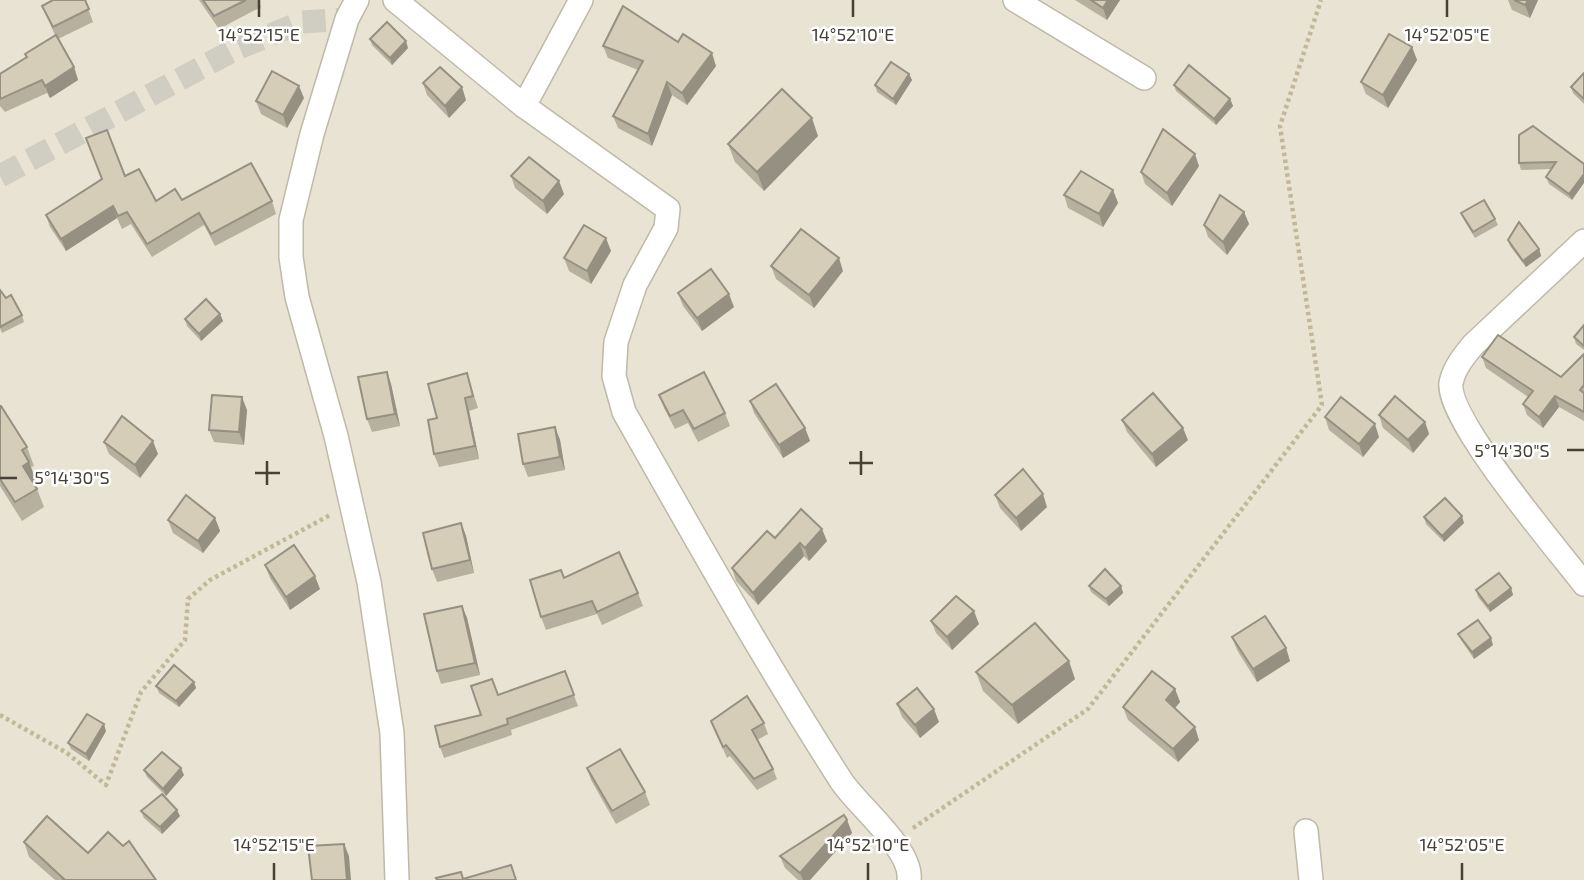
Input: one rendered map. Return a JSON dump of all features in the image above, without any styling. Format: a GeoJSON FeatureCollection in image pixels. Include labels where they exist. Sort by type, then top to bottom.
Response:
{"type":"FeatureCollection","features":[{"type":"Feature","properties":{"kind":"street"},"geometry":{"type":"LineString","coordinates":[[357,0],[347,19],[291,220],[291,257],[297,297],[337,436],[369,582],[392,733],[397,880]]}},
{"type":"Feature","properties":{"kind":"street"},"geometry":{"type":"LineString","coordinates":[[395,0],[524,106],[668,209],[666,228],[635,285],[616,342],[614,376],[624,412],[776,679],[854,799],[894,841],[910,870],[909,880]]}},
{"type":"Feature","properties":{"kind":"street"},"geometry":{"type":"LineString","coordinates":[[524,106],[581,0]]}},
{"type":"Feature","properties":{"kind":"street"},"geometry":{"type":"LineString","coordinates":[[1016,0],[1144,78]]}},
{"type":"Feature","properties":{"kind":"street"},"geometry":{"type":"LineString","coordinates":[[1584,241],[1473,345],[1459,364],[1451,384],[1457,410],[1478,444],[1584,584]]}},
{"type":"Feature","properties":{"kind":"street"},"geometry":{"type":"LineString","coordinates":[[1306,831],[1311,880]]}},
{"type":"Feature","properties":{"kind":"path"},"geometry":{"type":"LineString","coordinates":[[894,841],[1088,709],[1322,405],[1280,126],[1321,0]]}},
{"type":"Feature","properties":{"kind":"path"},"geometry":{"type":"LineString","coordinates":[[0,715],[67,753],[106,785],[141,691],[185,640],[188,599],[210,580],[351,503]]}},
{"type":"Feature","properties":{"kind":"shaded area"},"geometry":{"type":"Polygon","coordinates":[[[0,0],[1584,0],[1584,880],[0,880],[0,0]]]}},
{"type":"Feature","properties":{"kind":"building"},"geometry":{"type":"Polygon","coordinates":[[[53,0],[85,0],[89,9],[53,27],[42,6],[53,0]]]}},
{"type":"Feature","properties":{"kind":"building"},"geometry":{"type":"Polygon","coordinates":[[[203,0],[246,0],[214,16],[203,0]]]}},
{"type":"Feature","properties":{"kind":"building"},"geometry":{"type":"Polygon","coordinates":[[[1091,0],[1108,0],[1103,8],[1091,0]]]}},
{"type":"Feature","properties":{"kind":"building"},"geometry":{"type":"Polygon","coordinates":[[[1514,0],[1528,0],[1525,5],[1514,0]]]}},
{"type":"Feature","properties":{"kind":"building"},"geometry":{"type":"Polygon","coordinates":[[[623,6],[678,42],[683,34],[712,53],[682,93],[667,82],[648,134],[613,116],[643,61],[603,46],[623,6]]]}},
{"type":"Feature","properties":{"kind":"building"},"geometry":{"type":"Polygon","coordinates":[[[387,22],[406,41],[390,58],[370,39],[387,22]]]}},
{"type":"Feature","properties":{"kind":"building"},"geometry":{"type":"Polygon","coordinates":[[[1389,34],[1412,47],[1383,95],[1361,82],[1389,34]]]}},
{"type":"Feature","properties":{"kind":"building"},"geometry":{"type":"Polygon","coordinates":[[[56,35],[74,67],[45,86],[42,80],[0,99],[0,74],[27,57],[25,54],[56,35]]]}},
{"type":"Feature","properties":{"kind":"building"},"geometry":{"type":"Polygon","coordinates":[[[891,62],[909,74],[893,99],[875,85],[891,62]]]}},
{"type":"Feature","properties":{"kind":"building"},"geometry":{"type":"Polygon","coordinates":[[[1189,65],[1230,99],[1214,119],[1174,85],[1189,65]]]}},
{"type":"Feature","properties":{"kind":"building"},"geometry":{"type":"Polygon","coordinates":[[[440,67],[462,87],[445,106],[423,83],[440,67]]]}},
{"type":"Feature","properties":{"kind":"building"},"geometry":{"type":"Polygon","coordinates":[[[272,71],[299,86],[283,115],[256,101],[272,71]]]}},
{"type":"Feature","properties":{"kind":"building"},"geometry":{"type":"Polygon","coordinates":[[[1584,73],[1584,99],[1571,87],[1584,73]]]}},
{"type":"Feature","properties":{"kind":"building"},"geometry":{"type":"Polygon","coordinates":[[[782,89],[812,118],[757,172],[728,144],[782,89]]]}},
{"type":"Feature","properties":{"kind":"building"},"geometry":{"type":"Polygon","coordinates":[[[1533,126],[1584,164],[1584,174],[1569,194],[1546,177],[1556,162],[1519,163],[1519,135],[1533,126]]]}},
{"type":"Feature","properties":{"kind":"building"},"geometry":{"type":"Polygon","coordinates":[[[1163,129],[1195,154],[1167,193],[1141,172],[1163,129]]]}},
{"type":"Feature","properties":{"kind":"building"},"geometry":{"type":"Polygon","coordinates":[[[107,130],[125,176],[139,169],[156,201],[175,189],[182,200],[251,163],[272,201],[211,234],[199,213],[147,244],[127,212],[118,216],[113,206],[61,239],[46,215],[102,179],[86,138],[107,130]]]}},
{"type":"Feature","properties":{"kind":"building"},"geometry":{"type":"Polygon","coordinates":[[[529,157],[559,181],[543,201],[511,176],[529,157]]]}},
{"type":"Feature","properties":{"kind":"building"},"geometry":{"type":"Polygon","coordinates":[[[1081,171],[1113,190],[1099,214],[1064,195],[1081,171]]]}},
{"type":"Feature","properties":{"kind":"building"},"geometry":{"type":"Polygon","coordinates":[[[1220,195],[1244,212],[1223,242],[1204,225],[1220,195]]]}},
{"type":"Feature","properties":{"kind":"building"},"geometry":{"type":"Polygon","coordinates":[[[1484,200],[1495,219],[1473,232],[1461,213],[1484,200]]]}},
{"type":"Feature","properties":{"kind":"building"},"geometry":{"type":"Polygon","coordinates":[[[1519,222],[1539,249],[1523,261],[1508,240],[1519,222]]]}},
{"type":"Feature","properties":{"kind":"building"},"geometry":{"type":"Polygon","coordinates":[[[584,225],[606,238],[587,271],[564,258],[584,225]]]}},
{"type":"Feature","properties":{"kind":"building"},"geometry":{"type":"Polygon","coordinates":[[[801,229],[839,258],[809,295],[771,266],[801,229]]]}},
{"type":"Feature","properties":{"kind":"building"},"geometry":{"type":"Polygon","coordinates":[[[711,269],[729,294],[697,318],[678,293],[711,269]]]}},
{"type":"Feature","properties":{"kind":"building"},"geometry":{"type":"Polygon","coordinates":[[[0,290],[6,298],[11,295],[22,315],[0,327],[0,290]]]}},
{"type":"Feature","properties":{"kind":"building"},"geometry":{"type":"Polygon","coordinates":[[[206,299],[220,314],[199,334],[185,319],[206,299]]]}},
{"type":"Feature","properties":{"kind":"building"},"geometry":{"type":"Polygon","coordinates":[[[1584,325],[1584,346],[1574,337],[1584,325]]]}},
{"type":"Feature","properties":{"kind":"building"},"geometry":{"type":"Polygon","coordinates":[[[1498,335],[1561,377],[1584,354],[1584,387],[1580,390],[1584,393],[1584,412],[1555,396],[1539,417],[1523,404],[1533,391],[1482,357],[1498,335]]]}},
{"type":"Feature","properties":{"kind":"building"},"geometry":{"type":"Polygon","coordinates":[[[387,372],[395,414],[367,419],[358,377],[387,372]]]}},
{"type":"Feature","properties":{"kind":"building"},"geometry":{"type":"Polygon","coordinates":[[[704,372],[725,413],[694,429],[683,410],[670,416],[659,395],[704,372]]]}},
{"type":"Feature","properties":{"kind":"building"},"geometry":{"type":"Polygon","coordinates":[[[467,373],[473,396],[465,398],[475,446],[434,454],[428,420],[437,418],[428,384],[467,373]]]}},
{"type":"Feature","properties":{"kind":"building"},"geometry":{"type":"Polygon","coordinates":[[[776,384],[805,428],[779,445],[750,401],[776,384]]]}},
{"type":"Feature","properties":{"kind":"building"},"geometry":{"type":"Polygon","coordinates":[[[1153,393],[1183,428],[1152,454],[1122,420],[1153,393]]]}},
{"type":"Feature","properties":{"kind":"building"},"geometry":{"type":"Polygon","coordinates":[[[212,395],[242,397],[239,432],[209,430],[212,395]]]}},
{"type":"Feature","properties":{"kind":"building"},"geometry":{"type":"Polygon","coordinates":[[[1395,396],[1425,422],[1408,440],[1379,415],[1395,396]]]}},
{"type":"Feature","properties":{"kind":"building"},"geometry":{"type":"Polygon","coordinates":[[[1341,397],[1375,424],[1359,444],[1325,417],[1341,397]]]}},
{"type":"Feature","properties":{"kind":"building"},"geometry":{"type":"Polygon","coordinates":[[[0,406],[27,447],[22,450],[29,462],[23,466],[37,489],[15,502],[0,479],[0,406]]]}},
{"type":"Feature","properties":{"kind":"building"},"geometry":{"type":"Polygon","coordinates":[[[122,416],[153,441],[135,465],[104,442],[122,416]]]}},
{"type":"Feature","properties":{"kind":"building"},"geometry":{"type":"Polygon","coordinates":[[[555,427],[560,457],[523,464],[518,434],[555,427]]]}},
{"type":"Feature","properties":{"kind":"building"},"geometry":{"type":"Polygon","coordinates":[[[1023,469],[1043,494],[1016,518],[995,495],[1023,469]]]}},
{"type":"Feature","properties":{"kind":"building"},"geometry":{"type":"Polygon","coordinates":[[[186,495],[215,518],[198,541],[168,520],[186,495]]]}},
{"type":"Feature","properties":{"kind":"building"},"geometry":{"type":"Polygon","coordinates":[[[1445,498],[1462,516],[1442,536],[1424,517],[1445,498]]]}},
{"type":"Feature","properties":{"kind":"building"},"geometry":{"type":"Polygon","coordinates":[[[801,509],[822,529],[805,548],[800,543],[753,593],[732,568],[767,531],[775,538],[801,509]]]}},
{"type":"Feature","properties":{"kind":"building"},"geometry":{"type":"Polygon","coordinates":[[[461,523],[470,560],[432,569],[423,533],[461,523]]]}},
{"type":"Feature","properties":{"kind":"building"},"geometry":{"type":"Polygon","coordinates":[[[294,545],[315,576],[286,597],[265,565],[294,545]]]}},
{"type":"Feature","properties":{"kind":"building"},"geometry":{"type":"Polygon","coordinates":[[[619,552],[638,593],[597,612],[592,601],[541,617],[530,580],[561,570],[564,578],[619,552]]]}},
{"type":"Feature","properties":{"kind":"building"},"geometry":{"type":"Polygon","coordinates":[[[1105,569],[1121,586],[1106,599],[1089,586],[1105,569]]]}},
{"type":"Feature","properties":{"kind":"building"},"geometry":{"type":"Polygon","coordinates":[[[1499,573],[1511,588],[1488,606],[1476,590],[1499,573]]]}},
{"type":"Feature","properties":{"kind":"building"},"geometry":{"type":"Polygon","coordinates":[[[956,596],[974,611],[947,637],[931,621],[956,596]]]}},
{"type":"Feature","properties":{"kind":"building"},"geometry":{"type":"Polygon","coordinates":[[[462,606],[475,663],[437,671],[424,614],[462,606]]]}},
{"type":"Feature","properties":{"kind":"building"},"geometry":{"type":"Polygon","coordinates":[[[1265,616],[1286,648],[1253,669],[1232,637],[1265,616]]]}},
{"type":"Feature","properties":{"kind":"building"},"geometry":{"type":"Polygon","coordinates":[[[1478,620],[1491,638],[1472,652],[1458,634],[1478,620]]]}},
{"type":"Feature","properties":{"kind":"building"},"geometry":{"type":"Polygon","coordinates":[[[1035,623],[1069,661],[1012,705],[976,672],[1035,623]]]}},
{"type":"Feature","properties":{"kind":"building"},"geometry":{"type":"Polygon","coordinates":[[[174,665],[194,682],[176,701],[156,686],[174,665]]]}},
{"type":"Feature","properties":{"kind":"building"},"geometry":{"type":"Polygon","coordinates":[[[565,671],[574,695],[507,719],[508,724],[440,747],[435,726],[481,715],[471,686],[492,679],[498,695],[565,671]]]}},
{"type":"Feature","properties":{"kind":"building"},"geometry":{"type":"Polygon","coordinates":[[[1152,671],[1175,689],[1166,700],[1195,727],[1173,749],[1123,707],[1152,671]]]}},
{"type":"Feature","properties":{"kind":"building"},"geometry":{"type":"Polygon","coordinates":[[[917,688],[934,709],[915,725],[897,704],[917,688]]]}},
{"type":"Feature","properties":{"kind":"building"},"geometry":{"type":"Polygon","coordinates":[[[747,696],[764,723],[752,730],[773,769],[754,779],[726,745],[723,747],[711,721],[747,696]]]}},
{"type":"Feature","properties":{"kind":"building"},"geometry":{"type":"Polygon","coordinates":[[[87,714],[104,724],[86,754],[68,743],[87,714]]]}},
{"type":"Feature","properties":{"kind":"building"},"geometry":{"type":"Polygon","coordinates":[[[620,749],[645,792],[612,811],[587,768],[620,749]]]}},
{"type":"Feature","properties":{"kind":"building"},"geometry":{"type":"Polygon","coordinates":[[[162,752],[181,768],[163,789],[144,770],[162,752]]]}},
{"type":"Feature","properties":{"kind":"building"},"geometry":{"type":"Polygon","coordinates":[[[162,794],[177,810],[160,827],[141,811],[162,794]]]}},
{"type":"Feature","properties":{"kind":"building"},"geometry":{"type":"Polygon","coordinates":[[[844,815],[847,820],[800,873],[780,856],[844,815]]]}},
{"type":"Feature","properties":{"kind":"building"},"geometry":{"type":"Polygon","coordinates":[[[47,816],[88,853],[108,832],[123,846],[129,841],[156,880],[62,880],[64,879],[24,842],[47,816]]]}},
{"type":"Feature","properties":{"kind":"building"},"geometry":{"type":"Polygon","coordinates":[[[344,844],[347,880],[312,880],[308,846],[344,844]]]}},
{"type":"Feature","properties":{"kind":"building"},"geometry":{"type":"Polygon","coordinates":[[[511,865],[516,880],[437,880],[436,878],[461,872],[463,879],[511,865]]]}},
{"type":"Feature","properties":{"kind":"tunnel"},"geometry":{"type":"LineString","coordinates":[[0,176],[236,49],[302,22],[347,19]]}}]}
